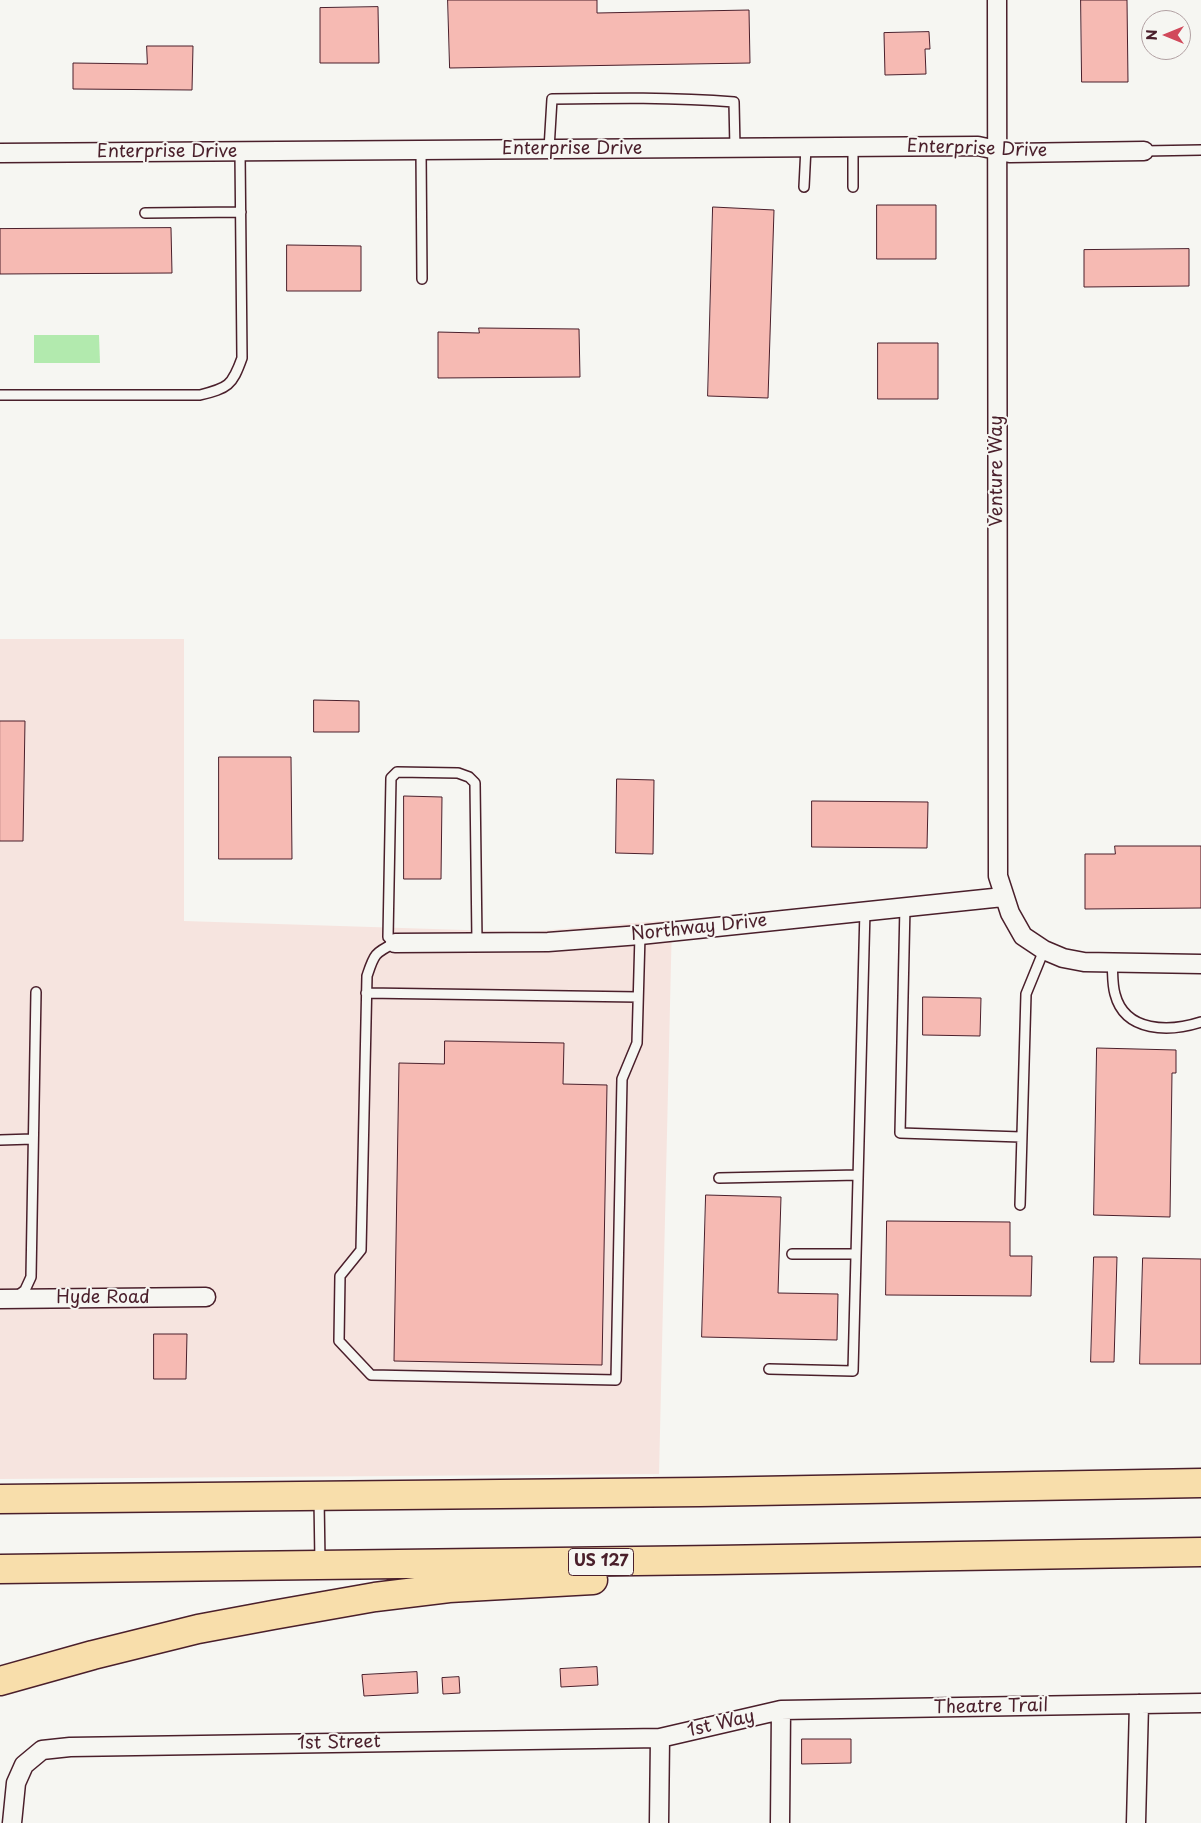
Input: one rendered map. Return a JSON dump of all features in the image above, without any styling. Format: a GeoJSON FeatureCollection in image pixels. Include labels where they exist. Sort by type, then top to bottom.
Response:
{"type":"FeatureCollection","features":[{"type":"Feature","properties":{"kind":"highway"},"geometry":{"type":"LineString","coordinates":[[0,1499],[700,1492],[1201,1483]]}},
{"type":"Feature","properties":{"kind":"highway","name":"US 127"},"geometry":{"type":"LineString","coordinates":[[0,1569],[1201,1552]]}},
{"type":"Feature","properties":{"kind":"highway"},"geometry":{"type":"LineString","coordinates":[[0,1681],[93,1655],[198,1629],[366,1599],[449,1588],[617,1578],[716,1560]]}},
{"type":"Feature","properties":{"kind":"street","name":"Venture Way"},"geometry":{"type":"LineString","coordinates":[[998,0],[998,876],[1010,913],[1023,936],[1044,950]]}},
{"type":"Feature","properties":{"kind":"street","name":"Enterprise Drive"},"geometry":{"type":"LineString","coordinates":[[0,154],[978,146],[1010,153],[1144,152]]}},
{"type":"Feature","properties":{"kind":"street","name":"Northway Drive"},"geometry":{"type":"LineString","coordinates":[[395,943],[548,942],[1003,896]]}},
{"type":"Feature","properties":{"kind":"street"},"geometry":{"type":"LineString","coordinates":[[1044,950],[1064,958],[1084,962],[1201,964]]}},
{"type":"Feature","properties":{"kind":"street","name":"Hyde Road"},"geometry":{"type":"LineString","coordinates":[[7,1299],[206,1297]]}},
{"type":"Feature","properties":{"kind":"street","name":"Theatre Trail"},"geometry":{"type":"LineString","coordinates":[[781,1710],[1201,1703]]}},
{"type":"Feature","properties":{"kind":"street"},"geometry":{"type":"LineString","coordinates":[[1136,1823],[1139,1704]]}},
{"type":"Feature","properties":{"kind":"street"},"geometry":{"type":"LineString","coordinates":[[780,1823],[781,1710]]}},
{"type":"Feature","properties":{"kind":"street","name":"1st Way"},"geometry":{"type":"LineString","coordinates":[[660,1738],[781,1710]]}},
{"type":"Feature","properties":{"kind":"street"},"geometry":{"type":"LineString","coordinates":[[659,1823],[660,1738]]}},
{"type":"Feature","properties":{"kind":"street","name":"1st Street"},"geometry":{"type":"LineString","coordinates":[[12,1823],[16,1783],[24,1765],[42,1750],[70,1747],[660,1738]]}},
{"type":"Feature","properties":{"kind":"lane"},"geometry":{"type":"LineString","coordinates":[[549,149],[552,99],[619,98],[698,99],[734,102],[735,148]]}},
{"type":"Feature","properties":{"kind":"lane"},"geometry":{"type":"LineString","coordinates":[[804,186],[806,147]]}},
{"type":"Feature","properties":{"kind":"lane"},"geometry":{"type":"LineString","coordinates":[[853,187],[854,147]]}},
{"type":"Feature","properties":{"kind":"lane"},"geometry":{"type":"LineString","coordinates":[[421,150],[422,279]]}},
{"type":"Feature","properties":{"kind":"lane"},"geometry":{"type":"LineString","coordinates":[[1144,152],[1201,150]]}},
{"type":"Feature","properties":{"kind":"lane"},"geometry":{"type":"LineString","coordinates":[[0,395],[200,395],[221,390],[235,378],[242,358],[240,152]]}},
{"type":"Feature","properties":{"kind":"lane"},"geometry":{"type":"LineString","coordinates":[[145,213],[241,212]]}},
{"type":"Feature","properties":{"kind":"lane"},"geometry":{"type":"LineString","coordinates":[[395,943],[388,938],[391,778],[397,772],[458,773],[469,777],[476,783],[477,942]]}},
{"type":"Feature","properties":{"kind":"lane"},"geometry":{"type":"LineString","coordinates":[[905,906],[900,1133],[1022,1137]]}},
{"type":"Feature","properties":{"kind":"lane"},"geometry":{"type":"LineString","coordinates":[[769,1369],[853,1371],[865,910]]}},
{"type":"Feature","properties":{"kind":"lane"},"geometry":{"type":"LineString","coordinates":[[395,943],[379,950],[367,976],[361,1250],[340,1276],[339,1341],[371,1375],[616,1380],[622,1079],[637,1043],[640,934]]}},
{"type":"Feature","properties":{"kind":"lane"},"geometry":{"type":"LineString","coordinates":[[1020,1205],[1026,994],[1044,950]]}},
{"type":"Feature","properties":{"kind":"lane"},"geometry":{"type":"LineString","coordinates":[[1112,962],[1115,994],[1124,1012],[1139,1024],[1166,1028],[1186,1027],[1201,1022]]}},
{"type":"Feature","properties":{"kind":"lane"},"geometry":{"type":"LineString","coordinates":[[7,1299],[25,1290],[31,1277],[36,992]]}},
{"type":"Feature","properties":{"kind":"lane"},"geometry":{"type":"LineString","coordinates":[[366,993],[638,997]]}},
{"type":"Feature","properties":{"kind":"lane"},"geometry":{"type":"LineString","coordinates":[[0,1140],[34,1139]]}},
{"type":"Feature","properties":{"kind":"lane"},"geometry":{"type":"LineString","coordinates":[[718,1178],[858,1175]]}},
{"type":"Feature","properties":{"kind":"lane"},"geometry":{"type":"LineString","coordinates":[[792,1254],[856,1254]]}},
{"type":"Feature","properties":{"kind":"lane"},"geometry":{"type":"LineString","coordinates":[[319,1496],[320,1565]]}},
{"type":"Feature","properties":{"kind":"shaded area"},"geometry":{"type":"Polygon","coordinates":[[[0,639],[184,639],[184,921],[527,932],[672,920],[659,1474],[0,1479],[0,639]]]}},
{"type":"Feature","properties":{"kind":"green space"},"geometry":{"type":"Polygon","coordinates":[[[34,335],[99,335],[100,363],[34,363],[34,335]]]}},
{"type":"Feature","properties":{"kind":"building"},"geometry":{"type":"Polygon","coordinates":[[[448,0],[597,0],[597,13],[749,10],[750,63],[450,68],[448,0]]]}},
{"type":"Feature","properties":{"kind":"building"},"geometry":{"type":"Polygon","coordinates":[[[1081,0],[1127,0],[1128,82],[1082,82],[1081,0]]]}},
{"type":"Feature","properties":{"kind":"building"},"geometry":{"type":"Polygon","coordinates":[[[378,7],[379,63],[320,63],[320,8],[378,7]]]}},
{"type":"Feature","properties":{"kind":"building"},"geometry":{"type":"Polygon","coordinates":[[[929,32],[930,49],[925,49],[926,74],[885,75],[884,33],[929,32]]]}},
{"type":"Feature","properties":{"kind":"building"},"geometry":{"type":"Polygon","coordinates":[[[147,46],[193,46],[192,90],[73,89],[73,63],[147,64],[147,46]]]}},
{"type":"Feature","properties":{"kind":"building"},"geometry":{"type":"Polygon","coordinates":[[[877,205],[936,205],[936,259],[877,259],[877,205]]]}},
{"type":"Feature","properties":{"kind":"building"},"geometry":{"type":"Polygon","coordinates":[[[713,207],[774,210],[768,398],[708,396],[713,207]]]}},
{"type":"Feature","properties":{"kind":"building"},"geometry":{"type":"Polygon","coordinates":[[[171,228],[172,273],[0,274],[0,229],[171,228]]]}},
{"type":"Feature","properties":{"kind":"building"},"geometry":{"type":"Polygon","coordinates":[[[287,245],[361,246],[361,291],[287,291],[287,245]]]}},
{"type":"Feature","properties":{"kind":"building"},"geometry":{"type":"Polygon","coordinates":[[[1189,249],[1189,286],[1084,287],[1084,250],[1189,249]]]}},
{"type":"Feature","properties":{"kind":"building"},"geometry":{"type":"Polygon","coordinates":[[[479,328],[579,329],[580,377],[438,378],[438,332],[479,333],[479,328]]]}},
{"type":"Feature","properties":{"kind":"building"},"geometry":{"type":"Polygon","coordinates":[[[878,343],[938,343],[938,399],[878,399],[878,343]]]}},
{"type":"Feature","properties":{"kind":"building"},"geometry":{"type":"Polygon","coordinates":[[[314,700],[359,701],[359,732],[314,732],[314,700]]]}},
{"type":"Feature","properties":{"kind":"building"},"geometry":{"type":"Polygon","coordinates":[[[0,721],[25,721],[23,841],[0,841],[0,721]]]}},
{"type":"Feature","properties":{"kind":"building"},"geometry":{"type":"Polygon","coordinates":[[[219,757],[291,757],[292,859],[219,859],[219,757]]]}},
{"type":"Feature","properties":{"kind":"building"},"geometry":{"type":"Polygon","coordinates":[[[617,779],[654,780],[653,854],[616,853],[617,779]]]}},
{"type":"Feature","properties":{"kind":"building"},"geometry":{"type":"Polygon","coordinates":[[[404,796],[442,797],[441,879],[404,879],[404,796]]]}},
{"type":"Feature","properties":{"kind":"building"},"geometry":{"type":"Polygon","coordinates":[[[812,801],[928,802],[927,848],[812,847],[812,801]]]}},
{"type":"Feature","properties":{"kind":"building"},"geometry":{"type":"Polygon","coordinates":[[[1115,846],[1201,846],[1201,908],[1085,909],[1085,854],[1115,854],[1115,846]]]}},
{"type":"Feature","properties":{"kind":"building"},"geometry":{"type":"Polygon","coordinates":[[[923,997],[981,998],[980,1036],[923,1035],[923,997]]]}},
{"type":"Feature","properties":{"kind":"building"},"geometry":{"type":"Polygon","coordinates":[[[445,1041],[564,1043],[563,1084],[607,1085],[602,1365],[394,1361],[399,1063],[444,1064],[445,1041]]]}},
{"type":"Feature","properties":{"kind":"building"},"geometry":{"type":"Polygon","coordinates":[[[1097,1048],[1176,1050],[1176,1073],[1172,1073],[1170,1217],[1094,1215],[1097,1048]]]}},
{"type":"Feature","properties":{"kind":"building"},"geometry":{"type":"Polygon","coordinates":[[[706,1195],[781,1197],[778,1293],[838,1294],[837,1340],[702,1337],[706,1195]]]}},
{"type":"Feature","properties":{"kind":"building"},"geometry":{"type":"Polygon","coordinates":[[[887,1221],[1010,1222],[1010,1256],[1032,1256],[1031,1296],[886,1295],[887,1221]]]}},
{"type":"Feature","properties":{"kind":"building"},"geometry":{"type":"Polygon","coordinates":[[[1094,1257],[1117,1257],[1114,1362],[1091,1362],[1094,1257]]]}},
{"type":"Feature","properties":{"kind":"building"},"geometry":{"type":"Polygon","coordinates":[[[1143,1258],[1201,1259],[1201,1364],[1140,1364],[1143,1258]]]}},
{"type":"Feature","properties":{"kind":"building"},"geometry":{"type":"Polygon","coordinates":[[[154,1334],[187,1334],[186,1379],[154,1379],[154,1334]]]}},
{"type":"Feature","properties":{"kind":"building"},"geometry":{"type":"Polygon","coordinates":[[[597,1667],[598,1685],[561,1687],[560,1669],[597,1667]]]}},
{"type":"Feature","properties":{"kind":"building"},"geometry":{"type":"Polygon","coordinates":[[[417,1672],[418,1693],[364,1696],[362,1675],[417,1672]]]}},
{"type":"Feature","properties":{"kind":"building"},"geometry":{"type":"Polygon","coordinates":[[[459,1677],[460,1693],[443,1694],[442,1678],[459,1677]]]}},
{"type":"Feature","properties":{"kind":"building"},"geometry":{"type":"Polygon","coordinates":[[[802,1739],[851,1739],[851,1763],[802,1764],[802,1739]]]}}]}
